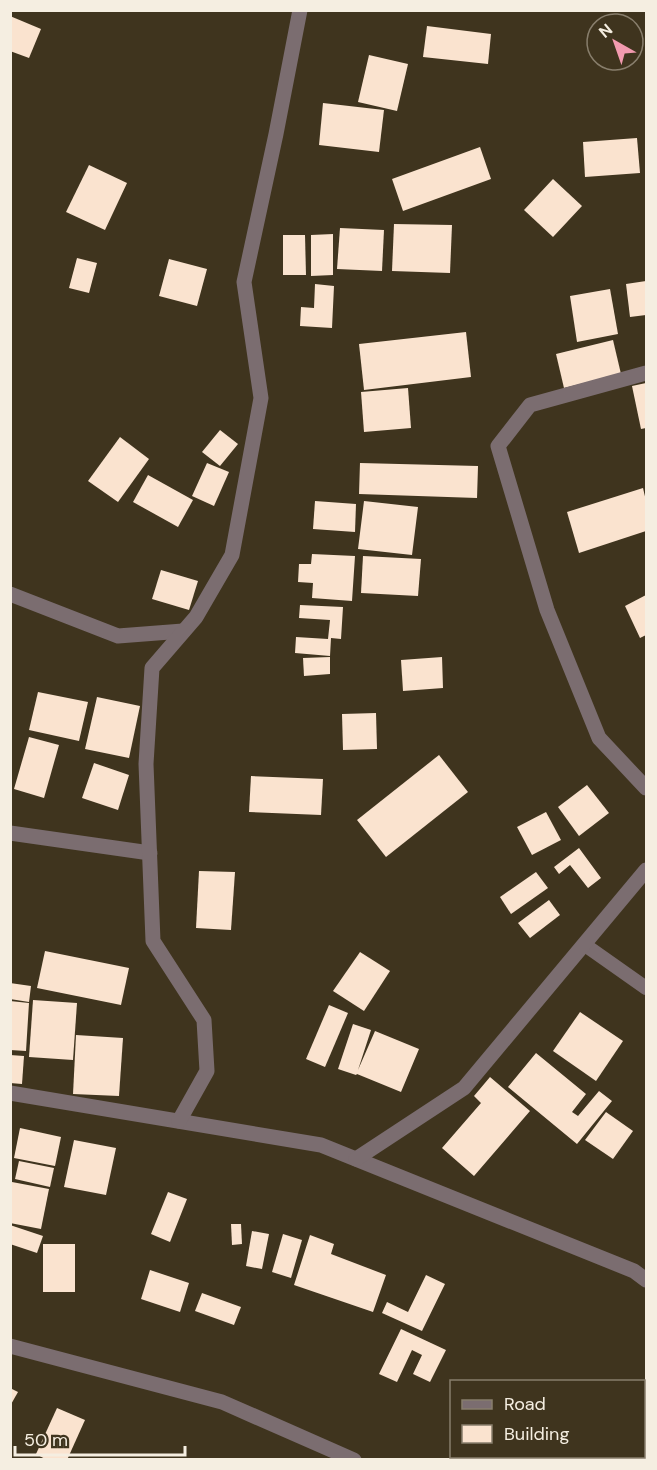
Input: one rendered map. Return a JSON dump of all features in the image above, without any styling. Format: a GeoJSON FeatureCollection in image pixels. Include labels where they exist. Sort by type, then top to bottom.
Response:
{"type":"FeatureCollection","features":[{"type":"Feature","properties":{"kind":"street"},"geometry":{"type":"LineString","coordinates":[[179,1121],[207,1071],[204,1020],[153,941],[146,765],[152,668],[196,616],[232,555],[261,398],[244,282],[300,10]]}},
{"type":"Feature","properties":{"kind":"street"},"geometry":{"type":"LineString","coordinates":[[646,373],[530,405],[498,447],[547,610],[599,738],[646,788]]}},
{"type":"Feature","properties":{"kind":"street"},"geometry":{"type":"LineString","coordinates":[[10,594],[118,636],[183,631]]}},
{"type":"Feature","properties":{"kind":"street"},"geometry":{"type":"LineString","coordinates":[[10,832],[150,854]]}},
{"type":"Feature","properties":{"kind":"street"},"geometry":{"type":"LineString","coordinates":[[356,1158],[464,1088],[646,870]]}},
{"type":"Feature","properties":{"kind":"street"},"geometry":{"type":"LineString","coordinates":[[10,1093],[321,1144],[634,1271],[646,1280]]}},
{"type":"Feature","properties":{"kind":"street"},"geometry":{"type":"LineString","coordinates":[[10,1346],[222,1402],[354,1460]]}},
{"type":"Feature","properties":{"kind":"lane"},"geometry":{"type":"LineString","coordinates":[[585,945],[646,988]]}},
{"type":"Feature","properties":{"kind":"building"},"geometry":{"type":"Polygon","coordinates":[[[10,16],[41,29],[29,58],[10,51],[10,16]]]}},
{"type":"Feature","properties":{"kind":"building"},"geometry":{"type":"Polygon","coordinates":[[[427,26],[491,34],[488,64],[423,57],[427,26]]]}},
{"type":"Feature","properties":{"kind":"building"},"geometry":{"type":"Polygon","coordinates":[[[369,55],[408,64],[397,111],[358,102],[369,55]]]}},
{"type":"Feature","properties":{"kind":"building"},"geometry":{"type":"Polygon","coordinates":[[[323,103],[384,110],[379,152],[319,145],[323,103]]]}},
{"type":"Feature","properties":{"kind":"building"},"geometry":{"type":"Polygon","coordinates":[[[637,138],[640,173],[585,177],[583,142],[637,138]]]}},
{"type":"Feature","properties":{"kind":"building"},"geometry":{"type":"Polygon","coordinates":[[[480,147],[491,179],[403,211],[392,179],[480,147]]]}},
{"type":"Feature","properties":{"kind":"building"},"geometry":{"type":"Polygon","coordinates":[[[89,165],[127,183],[105,230],[66,212],[89,165]]]}},
{"type":"Feature","properties":{"kind":"building"},"geometry":{"type":"Polygon","coordinates":[[[553,179],[582,206],[553,237],[524,210],[553,179]]]}},
{"type":"Feature","properties":{"kind":"building"},"geometry":{"type":"Polygon","coordinates":[[[394,224],[452,225],[450,273],[392,271],[394,224]]]}},
{"type":"Feature","properties":{"kind":"building"},"geometry":{"type":"Polygon","coordinates":[[[340,228],[384,230],[382,271],[337,269],[340,228]]]}},
{"type":"Feature","properties":{"kind":"building"},"geometry":{"type":"Polygon","coordinates":[[[333,234],[333,275],[311,276],[311,235],[333,234]]]}},
{"type":"Feature","properties":{"kind":"building"},"geometry":{"type":"Polygon","coordinates":[[[283,235],[305,235],[306,275],[283,275],[283,235]]]}},
{"type":"Feature","properties":{"kind":"building"},"geometry":{"type":"Polygon","coordinates":[[[77,258],[97,263],[89,293],[69,288],[77,258]]]}},
{"type":"Feature","properties":{"kind":"building"},"geometry":{"type":"Polygon","coordinates":[[[169,259],[207,269],[197,306],[159,296],[169,259]]]}},
{"type":"Feature","properties":{"kind":"building"},"geometry":{"type":"Polygon","coordinates":[[[646,281],[646,315],[630,317],[626,284],[646,281]]]}},
{"type":"Feature","properties":{"kind":"building"},"geometry":{"type":"Polygon","coordinates":[[[315,284],[334,286],[332,328],[300,326],[301,307],[314,308],[315,284]]]}},
{"type":"Feature","properties":{"kind":"building"},"geometry":{"type":"Polygon","coordinates":[[[610,289],[618,334],[577,342],[570,296],[610,289]]]}},
{"type":"Feature","properties":{"kind":"building"},"geometry":{"type":"Polygon","coordinates":[[[466,332],[471,377],[364,390],[359,344],[466,332]]]}},
{"type":"Feature","properties":{"kind":"building"},"geometry":{"type":"Polygon","coordinates":[[[613,340],[621,374],[564,388],[556,354],[613,340]]]}},
{"type":"Feature","properties":{"kind":"building"},"geometry":{"type":"Polygon","coordinates":[[[646,383],[646,428],[641,429],[632,386],[646,383]]]}},
{"type":"Feature","properties":{"kind":"building"},"geometry":{"type":"Polygon","coordinates":[[[408,388],[411,428],[364,432],[361,392],[408,388]]]}},
{"type":"Feature","properties":{"kind":"building"},"geometry":{"type":"Polygon","coordinates":[[[220,430],[238,444],[220,466],[202,452],[220,430]]]}},
{"type":"Feature","properties":{"kind":"building"},"geometry":{"type":"Polygon","coordinates":[[[120,437],[149,459],[118,502],[88,481],[120,437]]]}},
{"type":"Feature","properties":{"kind":"building"},"geometry":{"type":"Polygon","coordinates":[[[207,463],[229,472],[214,506],[192,496],[207,463]]]}},
{"type":"Feature","properties":{"kind":"building"},"geometry":{"type":"Polygon","coordinates":[[[360,463],[478,466],[477,498],[359,494],[360,463]]]}},
{"type":"Feature","properties":{"kind":"building"},"geometry":{"type":"Polygon","coordinates":[[[148,475],[193,500],[178,527],[133,502],[148,475]]]}},
{"type":"Feature","properties":{"kind":"building"},"geometry":{"type":"Polygon","coordinates":[[[643,488],[646,501],[646,531],[579,553],[567,512],[643,488]]]}},
{"type":"Feature","properties":{"kind":"building"},"geometry":{"type":"Polygon","coordinates":[[[315,501],[356,504],[355,532],[313,529],[315,501]]]}},
{"type":"Feature","properties":{"kind":"building"},"geometry":{"type":"Polygon","coordinates":[[[364,501],[418,507],[412,555],[358,549],[364,501]]]}},
{"type":"Feature","properties":{"kind":"building"},"geometry":{"type":"Polygon","coordinates":[[[312,554],[355,556],[352,601],[312,598],[313,583],[298,582],[299,564],[311,564],[312,554]]]}},
{"type":"Feature","properties":{"kind":"building"},"geometry":{"type":"Polygon","coordinates":[[[363,556],[421,559],[418,596],[361,593],[363,556]]]}},
{"type":"Feature","properties":{"kind":"building"},"geometry":{"type":"Polygon","coordinates":[[[161,570],[198,581],[189,610],[152,599],[161,570]]]}},
{"type":"Feature","properties":{"kind":"building"},"geometry":{"type":"Polygon","coordinates":[[[646,595],[646,635],[640,638],[625,606],[646,595]]]}},
{"type":"Feature","properties":{"kind":"building"},"geometry":{"type":"Polygon","coordinates":[[[300,605],[343,607],[341,639],[331,638],[330,656],[295,653],[296,637],[328,639],[330,620],[299,618],[300,605]]]}},
{"type":"Feature","properties":{"kind":"building"},"geometry":{"type":"Polygon","coordinates":[[[330,657],[330,674],[304,676],[303,658],[330,657]]]}},
{"type":"Feature","properties":{"kind":"building"},"geometry":{"type":"Polygon","coordinates":[[[442,657],[443,688],[403,691],[401,660],[442,657]]]}},
{"type":"Feature","properties":{"kind":"building"},"geometry":{"type":"Polygon","coordinates":[[[38,692],[88,702],[79,741],[29,730],[38,692]]]}},
{"type":"Feature","properties":{"kind":"building"},"geometry":{"type":"Polygon","coordinates":[[[97,697],[140,706],[129,758],[85,749],[97,697]]]}},
{"type":"Feature","properties":{"kind":"building"},"geometry":{"type":"Polygon","coordinates":[[[376,713],[377,749],[343,750],[342,714],[376,713]]]}},
{"type":"Feature","properties":{"kind":"building"},"geometry":{"type":"Polygon","coordinates":[[[29,737],[59,745],[44,798],[14,789],[29,737]]]}},
{"type":"Feature","properties":{"kind":"building"},"geometry":{"type":"Polygon","coordinates":[[[439,755],[468,792],[386,857],[357,820],[439,755]]]}},
{"type":"Feature","properties":{"kind":"building"},"geometry":{"type":"Polygon","coordinates":[[[94,763],[129,775],[118,810],[82,798],[94,763]]]}},
{"type":"Feature","properties":{"kind":"building"},"geometry":{"type":"Polygon","coordinates":[[[251,776],[323,779],[321,815],[249,812],[251,776]]]}},
{"type":"Feature","properties":{"kind":"building"},"geometry":{"type":"Polygon","coordinates":[[[587,785],[609,813],[579,836],[558,807],[587,785]]]}},
{"type":"Feature","properties":{"kind":"building"},"geometry":{"type":"Polygon","coordinates":[[[546,812],[561,840],[532,855],[517,827],[546,812]]]}},
{"type":"Feature","properties":{"kind":"building"},"geometry":{"type":"Polygon","coordinates":[[[579,848],[601,878],[588,888],[570,865],[559,874],[554,867],[579,848]]]}},
{"type":"Feature","properties":{"kind":"building"},"geometry":{"type":"Polygon","coordinates":[[[199,871],[235,872],[231,930],[196,928],[199,871]]]}},
{"type":"Feature","properties":{"kind":"building"},"geometry":{"type":"Polygon","coordinates":[[[536,872],[548,888],[511,914],[500,897],[536,872]]]}},
{"type":"Feature","properties":{"kind":"building"},"geometry":{"type":"Polygon","coordinates":[[[549,900],[560,915],[530,938],[518,923],[549,900]]]}},
{"type":"Feature","properties":{"kind":"building"},"geometry":{"type":"Polygon","coordinates":[[[45,951],[129,968],[121,1005],[37,988],[45,951]]]}},
{"type":"Feature","properties":{"kind":"building"},"geometry":{"type":"Polygon","coordinates":[[[360,952],[390,971],[364,1011],[333,991],[360,952]]]}},
{"type":"Feature","properties":{"kind":"building"},"geometry":{"type":"Polygon","coordinates":[[[10,983],[31,986],[29,1002],[10,999],[10,983]]]}},
{"type":"Feature","properties":{"kind":"building"},"geometry":{"type":"Polygon","coordinates":[[[33,1000],[77,1003],[73,1060],[29,1057],[33,1000]]]}},
{"type":"Feature","properties":{"kind":"building"},"geometry":{"type":"Polygon","coordinates":[[[10,1001],[29,1003],[26,1051],[10,1050],[10,1001]]]}},
{"type":"Feature","properties":{"kind":"building"},"geometry":{"type":"Polygon","coordinates":[[[329,1005],[348,1013],[325,1067],[306,1059],[329,1005]]]}},
{"type":"Feature","properties":{"kind":"building"},"geometry":{"type":"Polygon","coordinates":[[[580,1012],[623,1041],[596,1081],[553,1051],[580,1012]]]}},
{"type":"Feature","properties":{"kind":"building"},"geometry":{"type":"Polygon","coordinates":[[[353,1024],[371,1030],[358,1070],[375,1031],[419,1049],[401,1092],[357,1074],[338,1069],[353,1024]]]}},
{"type":"Feature","properties":{"kind":"building"},"geometry":{"type":"Polygon","coordinates":[[[76,1035],[123,1038],[119,1096],[73,1094],[76,1035]]]}},
{"type":"Feature","properties":{"kind":"building"},"geometry":{"type":"Polygon","coordinates":[[[536,1053],[586,1094],[572,1112],[578,1116],[599,1091],[612,1101],[577,1144],[508,1087],[536,1053]]]}},
{"type":"Feature","properties":{"kind":"building"},"geometry":{"type":"Polygon","coordinates":[[[10,1055],[24,1056],[22,1084],[10,1083],[10,1055]]]}},
{"type":"Feature","properties":{"kind":"building"},"geometry":{"type":"Polygon","coordinates":[[[490,1077],[530,1111],[474,1176],[442,1148],[481,1103],[474,1096],[490,1077]]]}},
{"type":"Feature","properties":{"kind":"building"},"geometry":{"type":"Polygon","coordinates":[[[606,1112],[633,1131],[613,1159],[585,1140],[606,1112]]]}},
{"type":"Feature","properties":{"kind":"building"},"geometry":{"type":"Polygon","coordinates":[[[20,1128],[61,1137],[55,1166],[14,1158],[20,1128]]]}},
{"type":"Feature","properties":{"kind":"building"},"geometry":{"type":"Polygon","coordinates":[[[74,1140],[116,1148],[106,1195],[64,1187],[74,1140]]]}},
{"type":"Feature","properties":{"kind":"building"},"geometry":{"type":"Polygon","coordinates":[[[19,1161],[54,1168],[50,1187],[15,1179],[19,1161]]]}},
{"type":"Feature","properties":{"kind":"building"},"geometry":{"type":"Polygon","coordinates":[[[12,1182],[49,1189],[41,1229],[10,1223],[12,1182]]]}},
{"type":"Feature","properties":{"kind":"building"},"geometry":{"type":"Polygon","coordinates":[[[168,1192],[187,1199],[170,1242],[151,1234],[168,1192]]]}},
{"type":"Feature","properties":{"kind":"building"},"geometry":{"type":"Polygon","coordinates":[[[231,1224],[241,1224],[242,1244],[232,1245],[231,1224]]]}},
{"type":"Feature","properties":{"kind":"building"},"geometry":{"type":"Polygon","coordinates":[[[10,1225],[43,1236],[37,1253],[10,1244],[10,1225]]]}},
{"type":"Feature","properties":{"kind":"building"},"geometry":{"type":"Polygon","coordinates":[[[252,1231],[269,1234],[262,1269],[246,1266],[252,1231]]]}},
{"type":"Feature","properties":{"kind":"building"},"geometry":{"type":"Polygon","coordinates":[[[283,1234],[302,1240],[291,1278],[272,1272],[283,1234]]]}},
{"type":"Feature","properties":{"kind":"building"},"geometry":{"type":"Polygon","coordinates":[[[310,1235],[334,1244],[331,1254],[386,1275],[373,1312],[294,1285],[310,1235]]]}},
{"type":"Feature","properties":{"kind":"building"},"geometry":{"type":"Polygon","coordinates":[[[43,1244],[75,1244],[75,1292],[43,1292],[43,1244]]]}},
{"type":"Feature","properties":{"kind":"building"},"geometry":{"type":"Polygon","coordinates":[[[150,1270],[189,1283],[180,1312],[141,1299],[150,1270]]]}},
{"type":"Feature","properties":{"kind":"building"},"geometry":{"type":"Polygon","coordinates":[[[426,1275],[445,1284],[422,1331],[382,1313],[387,1302],[408,1312],[426,1275]]]}},
{"type":"Feature","properties":{"kind":"building"},"geometry":{"type":"Polygon","coordinates":[[[202,1293],[241,1307],[234,1325],[195,1311],[202,1293]]]}},
{"type":"Feature","properties":{"kind":"building"},"geometry":{"type":"Polygon","coordinates":[[[401,1329],[446,1350],[430,1382],[413,1374],[422,1355],[412,1350],[397,1382],[379,1374],[401,1329]]]}},
{"type":"Feature","properties":{"kind":"building"},"geometry":{"type":"Polygon","coordinates":[[[10,1388],[18,1392],[10,1406],[10,1388]]]}},
{"type":"Feature","properties":{"kind":"building"},"geometry":{"type":"Polygon","coordinates":[[[57,1408],[85,1420],[67,1460],[47,1460],[36,1454],[57,1408]]]}},
{"type":"Feature","properties":{"kind":"building"},"geometry":{"type":"Polygon","coordinates":[[[595,1458],[616,1458],[617,1460],[593,1460],[595,1458]]]}}]}
